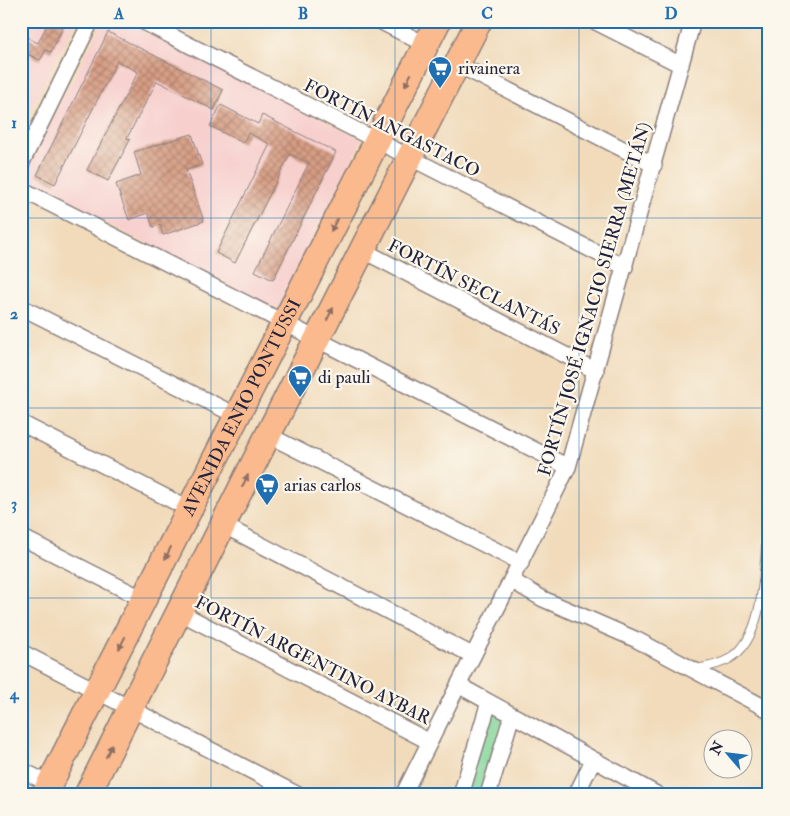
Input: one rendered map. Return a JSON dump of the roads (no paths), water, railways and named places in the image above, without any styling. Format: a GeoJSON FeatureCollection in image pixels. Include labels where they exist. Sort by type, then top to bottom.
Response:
{"type":"FeatureCollection","features":[{"type":"Feature","properties":{"kind":"main road","name":"AVENIDA ENIO PONTUSSI"},"geometry":{"type":"LineString","coordinates":[[47,789],[145,600],[189,509],[438,21]]}},
{"type":"Feature","properties":{"kind":"main road","name":"AVENIDA ENIO PONTUSSI"},"geometry":{"type":"LineString","coordinates":[[87,795],[479,21]]}},
{"type":"Feature","properties":{"kind":"street"},"geometry":{"type":"LineString","coordinates":[[21,164],[91,21]]}},
{"type":"Feature","properties":{"kind":"street","name":"FORTÍN ANGASTACO"},"geometry":{"type":"LineString","coordinates":[[142,21],[624,267]]}},
{"type":"Feature","properties":{"kind":"street"},"geometry":{"type":"LineString","coordinates":[[380,21],[426,45]]}},
{"type":"Feature","properties":{"kind":"street"},"geometry":{"type":"LineString","coordinates":[[594,21],[681,65]]}},
{"type":"Feature","properties":{"kind":"street","name":"FORTÍN JOSÉ IGNACIO SIERRA (METÁN)"},"geometry":{"type":"LineString","coordinates":[[403,795],[568,467],[693,21]]}},
{"type":"Feature","properties":{"kind":"street"},"geometry":{"type":"LineString","coordinates":[[457,64],[654,165]]}},
{"type":"Feature","properties":{"kind":"street"},"geometry":{"type":"LineString","coordinates":[[21,189],[568,467]]}},
{"type":"Feature","properties":{"kind":"street","name":"FORTÍN SECLANTÁS"},"geometry":{"type":"LineString","coordinates":[[362,250],[596,371]]}},
{"type":"Feature","properties":{"kind":"street"},"geometry":{"type":"LineString","coordinates":[[21,307],[237,416]]}},
{"type":"Feature","properties":{"kind":"street"},"geometry":{"type":"LineString","coordinates":[[21,423],[189,509]]}},
{"type":"Feature","properties":{"kind":"street"},"geometry":{"type":"LineString","coordinates":[[268,435],[520,563]]}},
{"type":"Feature","properties":{"kind":"street"},"geometry":{"type":"LineString","coordinates":[[223,525],[472,655]]}},
{"type":"Feature","properties":{"kind":"street"},"geometry":{"type":"LineString","coordinates":[[21,537],[145,600]]}},
{"type":"Feature","properties":{"kind":"street"},"geometry":{"type":"LineString","coordinates":[[511,580],[543,599],[637,640],[769,710]]}},
{"type":"Feature","properties":{"kind":"street","name":"FORTÍN ARGENTINO AYBAR"},"geometry":{"type":"LineString","coordinates":[[179,612],[430,742]]}},
{"type":"Feature","properties":{"kind":"street"},"geometry":{"type":"LineString","coordinates":[[21,652],[298,795]]}},
{"type":"Feature","properties":{"kind":"street"},"geometry":{"type":"LineString","coordinates":[[458,685],[658,795]]}},
{"type":"Feature","properties":{"kind":"street"},"geometry":{"type":"LineString","coordinates":[[461,795],[489,702]]}},
{"type":"Feature","properties":{"kind":"street"},"geometry":{"type":"LineString","coordinates":[[488,795],[512,715]]}},
{"type":"Feature","properties":{"kind":"street"},"geometry":{"type":"LineString","coordinates":[[576,795],[593,760]]}},
{"type":"Feature","properties":{"kind":"street"},"geometry":{"type":"LineString","coordinates":[[21,770],[47,789]]}},
{"type":"Feature","properties":{"kind":"lane"},"geometry":{"type":"LineString","coordinates":[[691,670],[730,659],[740,650],[750,636],[760,608],[769,512]]}},
{"type":"Feature","properties":{"kind":"place","name":"rivainera"},"geometry":{"type":"Point","coordinates":[440,89]}},
{"type":"Feature","properties":{"kind":"place","name":"di pauli"},"geometry":{"type":"Point","coordinates":[300,398]}},
{"type":"Feature","properties":{"kind":"place","name":"arias carlos"},"geometry":{"type":"Point","coordinates":[267,506]}}]}
